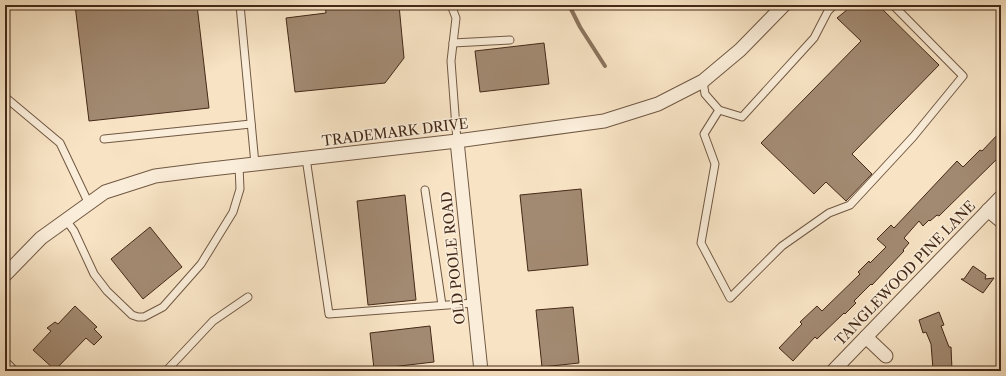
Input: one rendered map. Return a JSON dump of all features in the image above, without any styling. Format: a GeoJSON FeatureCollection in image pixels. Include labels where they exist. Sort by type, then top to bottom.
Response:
{"type":"FeatureCollection","features":[{"type":"Feature","properties":{"kind":"street","name":"TRADEMARK DRIVE"},"geometry":{"type":"LineString","coordinates":[[5,275],[41,238],[105,192],[155,176],[457,141],[609,120],[658,104],[703,81],[740,50],[779,7]]}},
{"type":"Feature","properties":{"kind":"street","name":"OLD POOLE ROAD"},"geometry":{"type":"LineString","coordinates":[[457,141],[481,371]]}},
{"type":"Feature","properties":{"kind":"street","name":"TANGLEWOOD PINE LANE"},"geometry":{"type":"LineString","coordinates":[[833,371],[1001,197]]}},
{"type":"Feature","properties":{"kind":"street"},"geometry":{"type":"LineString","coordinates":[[988,210],[1001,221]]}},
{"type":"Feature","properties":{"kind":"street"},"geometry":{"type":"LineString","coordinates":[[866,337],[886,356]]}},
{"type":"Feature","properties":{"kind":"lane"},"geometry":{"type":"LineString","coordinates":[[240,5],[255,164]]}},
{"type":"Feature","properties":{"kind":"lane"},"geometry":{"type":"LineString","coordinates":[[451,5],[456,18],[451,61],[457,141]]}},
{"type":"Feature","properties":{"kind":"lane"},"geometry":{"type":"LineString","coordinates":[[703,81],[705,94],[719,110],[742,117],[814,38],[828,11],[834,5]]}},
{"type":"Feature","properties":{"kind":"lane"},"geometry":{"type":"LineString","coordinates":[[719,110],[704,134],[715,164],[701,243],[730,298],[782,246],[829,212],[850,204],[913,137],[963,76],[893,5]]}},
{"type":"Feature","properties":{"kind":"lane"},"geometry":{"type":"LineString","coordinates":[[453,43],[510,40]]}},
{"type":"Feature","properties":{"kind":"lane"},"geometry":{"type":"LineString","coordinates":[[5,97],[60,143],[89,204]]}},
{"type":"Feature","properties":{"kind":"lane"},"geometry":{"type":"LineString","coordinates":[[104,139],[251,124]]}},
{"type":"Feature","properties":{"kind":"lane"},"geometry":{"type":"LineString","coordinates":[[306,158],[329,314],[474,302]]}},
{"type":"Feature","properties":{"kind":"lane"},"geometry":{"type":"LineString","coordinates":[[66,220],[74,231],[94,274],[107,291],[132,315],[144,317],[164,306],[201,264],[233,212],[240,189],[239,166]]}},
{"type":"Feature","properties":{"kind":"lane"},"geometry":{"type":"LineString","coordinates":[[425,190],[442,305]]}},
{"type":"Feature","properties":{"kind":"lane"},"geometry":{"type":"LineString","coordinates":[[166,371],[213,321],[248,297]]}},
{"type":"Feature","properties":{"kind":"lane"},"geometry":{"type":"LineString","coordinates":[[5,361],[15,371]]}},
{"type":"Feature","properties":{"kind":"building"},"geometry":{"type":"Polygon","coordinates":[[[75,5],[197,5],[209,108],[89,121],[75,5]]]}},
{"type":"Feature","properties":{"kind":"building"},"geometry":{"type":"Polygon","coordinates":[[[325,5],[399,5],[404,58],[385,83],[295,92],[286,18],[326,13],[325,5]]]}},
{"type":"Feature","properties":{"kind":"building"},"geometry":{"type":"Polygon","coordinates":[[[853,5],[878,5],[939,65],[852,154],[872,174],[846,201],[826,182],[814,194],[761,143],[861,41],[837,18],[853,5]]]}},
{"type":"Feature","properties":{"kind":"building"},"geometry":{"type":"Polygon","coordinates":[[[544,43],[549,84],[480,92],[475,51],[544,43]]]}},
{"type":"Feature","properties":{"kind":"building"},"geometry":{"type":"Polygon","coordinates":[[[1001,131],[1001,155],[939,216],[937,215],[930,221],[929,220],[923,226],[919,221],[904,238],[909,243],[903,250],[904,251],[872,285],[871,284],[854,301],[856,303],[845,314],[844,313],[817,339],[815,337],[793,361],[779,348],[802,324],[800,322],[817,306],[822,311],[860,274],[858,272],[869,261],[870,263],[886,247],[877,239],[891,225],[894,228],[957,161],[963,167],[980,150],[982,151],[1001,131]]]}},
{"type":"Feature","properties":{"kind":"building"},"geometry":{"type":"Polygon","coordinates":[[[581,189],[588,265],[528,271],[520,195],[581,189]]]}},
{"type":"Feature","properties":{"kind":"building"},"geometry":{"type":"Polygon","coordinates":[[[405,195],[416,300],[368,305],[357,201],[405,195]]]}},
{"type":"Feature","properties":{"kind":"building"},"geometry":{"type":"Polygon","coordinates":[[[150,227],[182,267],[143,299],[111,259],[150,227]]]}},
{"type":"Feature","properties":{"kind":"building"},"geometry":{"type":"Polygon","coordinates":[[[973,266],[986,275],[985,279],[994,278],[983,293],[961,279],[964,279],[973,266]]]}},
{"type":"Feature","properties":{"kind":"building"},"geometry":{"type":"Polygon","coordinates":[[[75,306],[97,327],[94,329],[102,337],[94,345],[86,338],[55,370],[33,350],[51,331],[47,328],[55,322],[58,324],[75,306]]]}},
{"type":"Feature","properties":{"kind":"building"},"geometry":{"type":"Polygon","coordinates":[[[573,307],[579,363],[542,367],[536,310],[573,307]]]}},
{"type":"Feature","properties":{"kind":"building"},"geometry":{"type":"Polygon","coordinates":[[[939,312],[944,325],[941,326],[949,347],[951,347],[952,370],[933,369],[931,344],[926,332],[923,333],[919,320],[939,312]]]}},
{"type":"Feature","properties":{"kind":"building"},"geometry":{"type":"Polygon","coordinates":[[[430,326],[434,362],[374,369],[370,333],[430,326]]]}},
{"type":"Feature","properties":{"kind":"waterway"},"geometry":{"type":"LineString","coordinates":[[569,5],[580,27],[605,66]]}}]}
